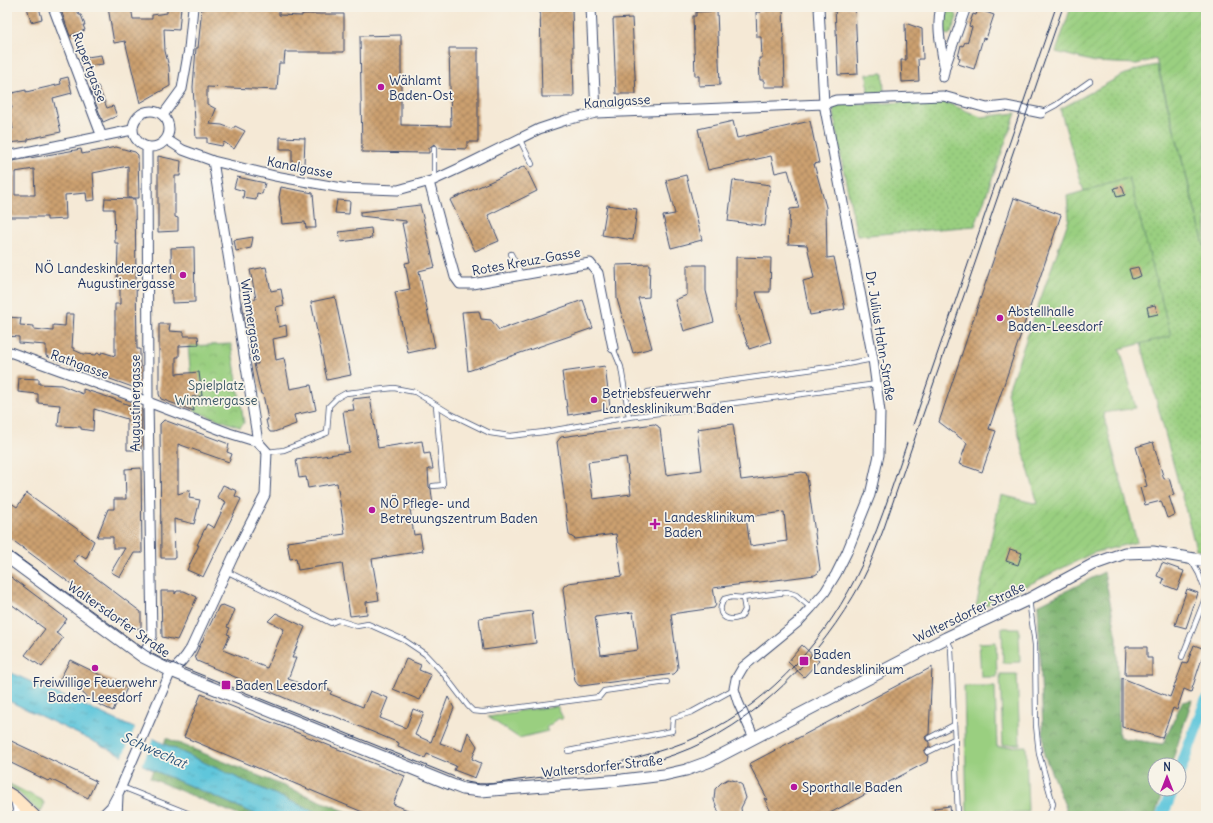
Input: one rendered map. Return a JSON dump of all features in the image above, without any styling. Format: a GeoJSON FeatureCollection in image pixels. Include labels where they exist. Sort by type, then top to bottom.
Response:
{"type":"FeatureCollection","features":[{"type":"Feature","properties":{"kind":"main road"},"geometry":{"type":"LineString","coordinates":[[11,795],[34,816]]}},
{"type":"Feature","properties":{"kind":"street","name":"Rupertgasse"},"geometry":{"type":"LineString","coordinates":[[53,7],[102,137]]}},
{"type":"Feature","properties":{"kind":"street"},"geometry":{"type":"LineString","coordinates":[[162,115],[182,89],[189,49],[193,7]]}},
{"type":"Feature","properties":{"kind":"street"},"geometry":{"type":"LineString","coordinates":[[591,7],[596,113]]}},
{"type":"Feature","properties":{"kind":"street","name":"Dr. Julius Hahn-Straße"},"geometry":{"type":"LineString","coordinates":[[734,689],[736,679],[744,667],[798,622],[825,592],[847,552],[870,495],[879,452],[880,412],[873,359],[824,104],[819,7]]}},
{"type":"Feature","properties":{"kind":"street"},"geometry":{"type":"LineString","coordinates":[[941,7],[938,17],[939,35],[945,67]]}},
{"type":"Feature","properties":{"kind":"street"},"geometry":{"type":"LineString","coordinates":[[943,77],[963,8]]}},
{"type":"Feature","properties":{"kind":"street","name":"Kanalgasse"},"geometry":{"type":"LineString","coordinates":[[166,139],[183,150],[213,161],[275,176],[342,188],[398,190],[432,181],[539,129],[566,120],[596,113],[824,104],[836,100],[943,96],[987,108],[1006,106],[1041,113]]}},
{"type":"Feature","properties":{"kind":"street"},"geometry":{"type":"LineString","coordinates":[[152,111],[162,115],[167,120],[169,129],[166,139],[159,146],[147,147],[136,140],[132,130],[134,122],[139,115],[152,111]]}},
{"type":"Feature","properties":{"kind":"street"},"geometry":{"type":"LineString","coordinates":[[7,156],[132,130]]}},
{"type":"Feature","properties":{"kind":"street","name":"Augustinergasse"},"geometry":{"type":"LineString","coordinates":[[143,657],[152,636],[148,402],[147,147]]}},
{"type":"Feature","properties":{"kind":"street","name":"Wimmergasse"},"geometry":{"type":"LineString","coordinates":[[213,161],[258,442]]}},
{"type":"Feature","properties":{"kind":"street","name":"Rotes Kreuz-Gasse"},"geometry":{"type":"LineString","coordinates":[[432,181],[455,277],[460,284],[472,284],[522,276],[590,263],[598,273],[613,348]]}},
{"type":"Feature","properties":{"kind":"street","name":"Rathgasse"},"geometry":{"type":"LineString","coordinates":[[7,351],[229,433],[258,442]]}},
{"type":"Feature","properties":{"kind":"street"},"geometry":{"type":"LineString","coordinates":[[102,816],[111,807],[120,790],[171,672],[179,666],[188,654],[226,571],[265,495],[267,452],[258,442]]}},
{"type":"Feature","properties":{"kind":"street","name":"Waltersdorfer Straße"},"geometry":{"type":"LineString","coordinates":[[7,557],[143,657],[171,672],[443,781],[472,790],[481,791],[622,780],[664,775],[686,770],[708,762],[946,638],[1029,599],[1094,564],[1125,553],[1153,552],[1206,562]]}},
{"type":"Feature","properties":{"kind":"street"},"geometry":{"type":"LineString","coordinates":[[734,689],[738,702],[754,738]]}},
{"type":"Feature","properties":{"kind":"street"},"geometry":{"type":"LineString","coordinates":[[117,816],[120,790]]}},
{"type":"Feature","properties":{"kind":"street"},"geometry":{"type":"LineString","coordinates":[[11,795],[18,816]]}},
{"type":"Feature","properties":{"kind":"lane"},"geometry":{"type":"LineString","coordinates":[[1041,113],[1056,105],[1090,81]]}},
{"type":"Feature","properties":{"kind":"lane"},"geometry":{"type":"LineString","coordinates":[[519,138],[532,164]]}},
{"type":"Feature","properties":{"kind":"lane"},"geometry":{"type":"LineString","coordinates":[[432,181],[434,148]]}},
{"type":"Feature","properties":{"kind":"lane"},"geometry":{"type":"LineString","coordinates":[[512,254],[522,276]]}},
{"type":"Feature","properties":{"kind":"lane"},"geometry":{"type":"LineString","coordinates":[[613,348],[621,367],[629,418]]}},
{"type":"Feature","properties":{"kind":"lane"},"geometry":{"type":"LineString","coordinates":[[648,392],[836,366],[873,359]]}},
{"type":"Feature","properties":{"kind":"lane"},"geometry":{"type":"LineString","coordinates":[[267,452],[284,450],[327,433],[329,406],[337,398],[346,393],[394,388],[415,392],[451,414],[490,433],[510,436],[876,384]]}},
{"type":"Feature","properties":{"kind":"lane"},"geometry":{"type":"LineString","coordinates":[[433,486],[443,485],[436,405]]}},
{"type":"Feature","properties":{"kind":"lane"},"geometry":{"type":"LineString","coordinates":[[1182,657],[1206,594],[1199,574],[1190,558]]}},
{"type":"Feature","properties":{"kind":"lane"},"geometry":{"type":"LineString","coordinates":[[226,571],[330,624],[338,620],[357,626],[368,624],[404,640],[425,654],[442,672],[473,711],[483,712],[599,697],[604,691],[667,682]]}},
{"type":"Feature","properties":{"kind":"lane"},"geometry":{"type":"LineString","coordinates":[[743,598],[745,610],[741,617],[734,620],[726,618],[721,613],[720,606],[724,599],[787,592],[796,595],[811,608]]}},
{"type":"Feature","properties":{"kind":"lane"},"geometry":{"type":"LineString","coordinates":[[1029,599],[1035,645],[1036,724],[1039,754],[1053,804],[1049,816]]}},
{"type":"Feature","properties":{"kind":"lane"},"geometry":{"type":"LineString","coordinates":[[946,638],[951,648],[958,816]]}},
{"type":"Feature","properties":{"kind":"lane"},"geometry":{"type":"LineString","coordinates":[[568,751],[672,731],[673,718],[692,712],[734,689]]}},
{"type":"Feature","properties":{"kind":"lane"},"geometry":{"type":"LineString","coordinates":[[929,738],[954,725]]}},
{"type":"Feature","properties":{"kind":"lane"},"geometry":{"type":"LineString","coordinates":[[928,752],[954,739]]}},
{"type":"Feature","properties":{"kind":"lane"},"geometry":{"type":"LineString","coordinates":[[120,790],[190,814]]}},
{"type":"Feature","properties":{"kind":"green space"},"geometry":{"type":"Polygon","coordinates":[[[1071,7],[1206,7],[1206,252],[1156,59],[1137,64],[1095,62],[1056,52],[1071,7]]]}},
{"type":"Feature","properties":{"kind":"green space"},"geometry":{"type":"Polygon","coordinates":[[[947,10],[956,14],[957,17],[951,33],[948,35],[942,30],[943,13],[947,10]]]}},
{"type":"Feature","properties":{"kind":"green space"},"geometry":{"type":"Polygon","coordinates":[[[1157,65],[1206,252],[1206,551],[1196,549],[1141,343],[1170,336],[1129,178],[1084,192],[1060,109],[1121,76],[1138,69],[1157,65]]]}},
{"type":"Feature","properties":{"kind":"green space"},"geometry":{"type":"Polygon","coordinates":[[[883,73],[884,92],[868,93],[867,74],[883,73]]]}},
{"type":"Feature","properties":{"kind":"green space"},"geometry":{"type":"Polygon","coordinates":[[[943,101],[981,117],[1016,113],[975,226],[857,236],[838,143],[833,105],[943,101]]]}},
{"type":"Feature","properties":{"kind":"green space"},"geometry":{"type":"Polygon","coordinates":[[[1129,178],[1171,336],[1120,349],[1136,408],[1103,413],[1137,542],[1093,553],[975,611],[1001,495],[1038,504],[1007,393],[1069,219],[1067,196],[1129,178]]]}},
{"type":"Feature","properties":{"kind":"green space","name":"Spielplatz Wimmergasse"},"geometry":{"type":"Polygon","coordinates":[[[231,344],[244,423],[240,427],[194,411],[188,346],[231,344]]]}},
{"type":"Feature","properties":{"kind":"green space"},"geometry":{"type":"Polygon","coordinates":[[[1104,572],[1117,637],[1119,738],[1163,744],[1182,702],[1192,700],[1174,757],[1147,757],[1147,797],[1161,797],[1155,816],[1065,816],[1066,808],[1044,755],[1038,605],[1104,572]]]}},
{"type":"Feature","properties":{"kind":"green space"},"geometry":{"type":"Polygon","coordinates":[[[1002,628],[1019,628],[1020,662],[1003,663],[1002,628]]]}},
{"type":"Feature","properties":{"kind":"green space"},"geometry":{"type":"Polygon","coordinates":[[[996,642],[997,677],[981,677],[979,643],[996,642]]]}},
{"type":"Feature","properties":{"kind":"green space"},"geometry":{"type":"Polygon","coordinates":[[[1000,674],[1017,674],[1020,744],[1003,745],[1000,674]]]}},
{"type":"Feature","properties":{"kind":"green space"},"geometry":{"type":"Polygon","coordinates":[[[964,686],[995,686],[997,747],[1026,746],[1028,812],[967,814],[964,686]]]}},
{"type":"Feature","properties":{"kind":"green space"},"geometry":{"type":"Polygon","coordinates":[[[557,706],[563,718],[561,720],[559,718],[546,728],[548,731],[519,738],[488,717],[515,713],[517,711],[557,706]]]}},
{"type":"Feature","properties":{"kind":"green space"},"geometry":{"type":"Polygon","coordinates":[[[166,738],[357,816],[325,816],[164,744],[166,738]]]}},
{"type":"Feature","properties":{"kind":"green space"},"geometry":{"type":"Polygon","coordinates":[[[153,770],[260,816],[240,816],[150,778],[153,770]]]}},
{"type":"Feature","properties":{"kind":"green space"},"geometry":{"type":"Polygon","coordinates":[[[7,783],[42,800],[44,803],[43,808],[39,812],[18,792],[7,785],[7,783]]]}},
{"type":"Feature","properties":{"kind":"water","name":"Schwechat"},"geometry":{"type":"Polygon","coordinates":[[[7,671],[134,728],[164,744],[242,780],[325,816],[260,816],[153,770],[7,700],[7,671]]]}},
{"type":"Feature","properties":{"kind":"pier"},"geometry":{"type":"Polygon","coordinates":[[[136,726],[154,737],[141,767],[122,758],[136,726]]]}},
{"type":"Feature","properties":{"kind":"building"},"geometry":{"type":"Polygon","coordinates":[[[27,7],[39,7],[42,19],[31,22],[27,7]]]}},
{"type":"Feature","properties":{"kind":"building"},"geometry":{"type":"Polygon","coordinates":[[[60,7],[76,7],[85,25],[83,25],[85,30],[70,36],[60,7]]]}},
{"type":"Feature","properties":{"kind":"building"},"geometry":{"type":"Polygon","coordinates":[[[108,7],[131,7],[133,19],[152,19],[152,15],[167,13],[167,7],[181,7],[179,30],[164,29],[165,51],[169,67],[170,86],[140,103],[125,41],[114,43],[108,7]]]}},
{"type":"Feature","properties":{"kind":"building"},"geometry":{"type":"Polygon","coordinates":[[[202,7],[279,7],[279,15],[302,16],[302,14],[344,14],[344,52],[285,52],[284,63],[279,63],[277,90],[207,87],[207,104],[216,109],[210,124],[222,125],[233,129],[235,126],[245,131],[234,149],[224,142],[222,146],[207,143],[207,138],[196,138],[193,87],[196,48],[198,48],[202,7]]]}},
{"type":"Feature","properties":{"kind":"building"},"geometry":{"type":"Polygon","coordinates":[[[540,7],[572,7],[574,97],[542,97],[540,7]]]}},
{"type":"Feature","properties":{"kind":"building"},"geometry":{"type":"Polygon","coordinates":[[[761,7],[783,7],[785,87],[764,87],[764,80],[760,80],[759,58],[762,58],[761,37],[757,37],[756,12],[761,12],[761,7]]]}},
{"type":"Feature","properties":{"kind":"building"},"geometry":{"type":"Polygon","coordinates":[[[835,7],[855,7],[858,74],[838,75],[835,7]]]}},
{"type":"Feature","properties":{"kind":"building"},"geometry":{"type":"Polygon","coordinates":[[[978,9],[994,15],[986,39],[983,38],[974,69],[958,64],[960,58],[958,57],[961,45],[963,46],[965,42],[967,43],[972,27],[969,26],[973,14],[976,15],[978,9]]]}},
{"type":"Feature","properties":{"kind":"building"},"geometry":{"type":"Polygon","coordinates":[[[717,11],[720,85],[699,86],[699,76],[695,76],[693,16],[696,16],[696,12],[717,11]]]}},
{"type":"Feature","properties":{"kind":"building"},"geometry":{"type":"Polygon","coordinates":[[[632,18],[636,94],[616,94],[613,19],[632,18]]]}},
{"type":"Feature","properties":{"kind":"building"},"geometry":{"type":"Polygon","coordinates":[[[905,23],[922,29],[923,59],[918,59],[919,81],[902,82],[901,60],[906,60],[905,23]]]}},
{"type":"Feature","properties":{"kind":"building","name":"Wählamt Baden-Ost"},"geometry":{"type":"Polygon","coordinates":[[[401,35],[401,125],[451,126],[449,48],[478,48],[478,142],[467,142],[467,149],[438,148],[434,144],[429,148],[429,153],[362,152],[360,36],[401,35]]]}},
{"type":"Feature","properties":{"kind":"building"},"geometry":{"type":"Polygon","coordinates":[[[101,55],[103,64],[88,66],[87,57],[101,55]]]}},
{"type":"Feature","properties":{"kind":"building"},"geometry":{"type":"Polygon","coordinates":[[[68,77],[72,93],[53,98],[61,132],[28,139],[28,141],[8,143],[7,130],[13,129],[9,111],[11,110],[10,108],[12,108],[8,94],[26,90],[26,92],[61,84],[60,79],[68,77]]]}},
{"type":"Feature","properties":{"kind":"building"},"geometry":{"type":"Polygon","coordinates":[[[98,86],[107,108],[113,106],[117,116],[103,122],[90,89],[98,86]]]}},
{"type":"Feature","properties":{"kind":"building"},"geometry":{"type":"Polygon","coordinates":[[[733,121],[737,138],[810,121],[819,163],[814,164],[826,207],[827,258],[834,257],[845,309],[810,315],[803,281],[814,278],[807,245],[788,244],[790,209],[799,208],[788,170],[775,173],[771,156],[708,170],[698,129],[733,121]]]}},
{"type":"Feature","properties":{"kind":"building"},"geometry":{"type":"Polygon","coordinates":[[[280,137],[305,138],[304,164],[292,163],[292,149],[280,149],[280,137]]]}},
{"type":"Feature","properties":{"kind":"building"},"geometry":{"type":"Polygon","coordinates":[[[116,147],[135,152],[138,155],[139,198],[128,198],[128,166],[93,173],[95,200],[87,201],[86,193],[65,195],[66,219],[47,220],[47,217],[7,217],[7,162],[81,149],[82,154],[116,147]],[[34,169],[15,172],[15,195],[35,195],[34,169]]]}},
{"type":"Feature","properties":{"kind":"building"},"geometry":{"type":"Polygon","coordinates":[[[158,156],[181,161],[180,176],[175,176],[175,217],[178,218],[178,231],[158,232],[158,156]]]}},
{"type":"Feature","properties":{"kind":"building"},"geometry":{"type":"Polygon","coordinates":[[[525,166],[537,191],[488,215],[499,241],[475,251],[450,200],[525,166]]]}},
{"type":"Feature","properties":{"kind":"building"},"geometry":{"type":"Polygon","coordinates":[[[686,175],[702,240],[671,248],[663,216],[675,214],[666,180],[686,175]]]}},
{"type":"Feature","properties":{"kind":"building"},"geometry":{"type":"Polygon","coordinates":[[[237,177],[265,183],[262,194],[257,193],[256,200],[243,198],[244,191],[234,188],[237,177]]]}},
{"type":"Feature","properties":{"kind":"building"},"geometry":{"type":"Polygon","coordinates":[[[733,180],[770,185],[765,226],[728,221],[733,180]]]}},
{"type":"Feature","properties":{"kind":"building"},"geometry":{"type":"Polygon","coordinates":[[[1122,186],[1125,195],[1117,197],[1114,188],[1122,186]]]}},
{"type":"Feature","properties":{"kind":"building"},"geometry":{"type":"Polygon","coordinates":[[[281,187],[313,193],[316,228],[306,228],[305,222],[282,224],[279,197],[281,187]]]}},
{"type":"Feature","properties":{"kind":"building"},"geometry":{"type":"Polygon","coordinates":[[[105,198],[135,199],[137,349],[140,349],[140,384],[135,388],[46,356],[46,345],[19,343],[19,337],[7,336],[7,317],[21,318],[20,325],[34,326],[34,329],[53,331],[53,325],[65,326],[66,314],[74,314],[72,348],[83,354],[96,355],[97,353],[101,354],[102,352],[115,356],[115,304],[120,304],[120,286],[117,287],[118,243],[115,243],[114,209],[104,209],[105,198]]]}},
{"type":"Feature","properties":{"kind":"building","name":"Abstellhalle Baden-Leesdorf"},"geometry":{"type":"Polygon","coordinates":[[[1014,198],[1061,215],[989,429],[996,431],[982,472],[959,464],[967,443],[939,422],[1014,198]]]}},
{"type":"Feature","properties":{"kind":"building"},"geometry":{"type":"Polygon","coordinates":[[[337,200],[350,201],[349,214],[335,213],[337,200]]]}},
{"type":"Feature","properties":{"kind":"building"},"geometry":{"type":"Polygon","coordinates":[[[420,205],[435,267],[419,271],[435,347],[408,353],[395,292],[410,289],[405,263],[410,262],[402,223],[406,223],[406,221],[360,216],[360,212],[420,205]]]}},
{"type":"Feature","properties":{"kind":"building"},"geometry":{"type":"Polygon","coordinates":[[[607,205],[637,209],[633,240],[602,235],[607,205]]]}},
{"type":"Feature","properties":{"kind":"building"},"geometry":{"type":"Polygon","coordinates":[[[371,228],[372,238],[341,242],[339,232],[371,228]]]}},
{"type":"Feature","properties":{"kind":"building"},"geometry":{"type":"Polygon","coordinates":[[[253,237],[251,248],[236,251],[234,240],[253,237]]]}},
{"type":"Feature","properties":{"kind":"building","name":"NÖ Landeskindergarten Augustinergasse"},"geometry":{"type":"Polygon","coordinates":[[[194,247],[195,302],[172,303],[171,248],[194,247]]]}},
{"type":"Feature","properties":{"kind":"building"},"geometry":{"type":"Polygon","coordinates":[[[736,257],[771,258],[770,292],[756,292],[771,342],[749,349],[736,310],[736,257]]]}},
{"type":"Feature","properties":{"kind":"building"},"geometry":{"type":"Polygon","coordinates":[[[650,264],[649,297],[638,298],[652,348],[633,353],[617,299],[616,265],[650,264]]]}},
{"type":"Feature","properties":{"kind":"building"},"geometry":{"type":"Polygon","coordinates":[[[687,265],[706,265],[706,291],[714,322],[684,331],[675,300],[687,295],[687,265]]]}},
{"type":"Feature","properties":{"kind":"building"},"geometry":{"type":"Polygon","coordinates":[[[266,267],[271,291],[281,289],[284,305],[276,307],[279,327],[286,325],[287,336],[273,339],[276,360],[284,358],[290,389],[311,385],[316,410],[294,415],[296,424],[274,432],[270,432],[268,429],[266,420],[268,420],[263,394],[261,394],[254,364],[258,364],[253,331],[247,332],[242,302],[256,299],[250,270],[266,267]]]}},
{"type":"Feature","properties":{"kind":"building"},"geometry":{"type":"Polygon","coordinates":[[[1138,267],[1141,276],[1132,279],[1129,269],[1138,267]]]}},
{"type":"Feature","properties":{"kind":"building"},"geometry":{"type":"Polygon","coordinates":[[[335,297],[351,375],[327,380],[311,302],[335,297]]]}},
{"type":"Feature","properties":{"kind":"building"},"geometry":{"type":"Polygon","coordinates":[[[583,300],[593,328],[468,371],[462,312],[479,311],[481,319],[491,320],[499,330],[583,300]]]}},
{"type":"Feature","properties":{"kind":"building"},"geometry":{"type":"Polygon","coordinates":[[[1155,305],[1158,314],[1149,316],[1147,307],[1155,305]]]}},
{"type":"Feature","properties":{"kind":"building"},"geometry":{"type":"Polygon","coordinates":[[[159,324],[170,324],[169,331],[184,332],[184,336],[198,336],[199,345],[179,346],[179,357],[176,357],[176,374],[199,372],[202,396],[192,397],[194,411],[161,399],[159,394],[159,324]]]}},
{"type":"Feature","properties":{"kind":"building"},"geometry":{"type":"Polygon","coordinates":[[[605,366],[610,408],[568,415],[562,372],[605,366]]]}},
{"type":"Feature","properties":{"kind":"building"},"geometry":{"type":"Polygon","coordinates":[[[19,378],[39,379],[39,384],[61,385],[83,394],[83,389],[142,410],[141,450],[127,450],[127,419],[94,409],[93,431],[81,429],[81,427],[58,426],[60,405],[38,403],[38,394],[18,392],[19,378]]]}},
{"type":"Feature","properties":{"kind":"building","name":"NÖ Pflege- und Betreuungszentrum Baden"},"geometry":{"type":"Polygon","coordinates":[[[370,397],[378,448],[422,441],[424,454],[430,453],[433,469],[428,469],[429,487],[431,489],[433,506],[410,509],[414,535],[420,534],[423,551],[372,559],[379,600],[366,602],[367,614],[350,616],[342,563],[298,570],[296,558],[290,559],[287,542],[345,534],[337,483],[308,488],[306,477],[299,478],[296,460],[349,452],[343,411],[354,410],[352,399],[370,397]]]}},
{"type":"Feature","properties":{"kind":"building"},"geometry":{"type":"Polygon","coordinates":[[[164,420],[229,444],[227,452],[232,454],[229,462],[178,444],[178,494],[190,490],[189,498],[200,500],[194,524],[174,519],[175,558],[161,558],[160,424],[164,420]]]}},
{"type":"Feature","properties":{"kind":"building","name":"Landesklinikum Baden"},"geometry":{"type":"Polygon","coordinates":[[[654,424],[660,429],[666,475],[702,470],[697,429],[733,424],[741,480],[802,472],[806,473],[820,569],[818,573],[815,575],[713,588],[716,605],[714,608],[671,614],[678,667],[674,674],[581,686],[578,685],[575,681],[563,589],[564,586],[568,583],[622,576],[616,534],[575,539],[569,535],[557,442],[561,437],[654,424]],[[626,457],[588,462],[593,499],[631,494],[626,457]],[[784,512],[746,517],[750,546],[787,541],[784,512]],[[633,612],[595,617],[601,655],[638,650],[633,612]]]}},
{"type":"Feature","properties":{"kind":"building"},"geometry":{"type":"Polygon","coordinates":[[[1153,442],[1164,479],[1169,478],[1174,495],[1169,496],[1175,515],[1167,518],[1161,501],[1145,505],[1140,488],[1147,486],[1136,447],[1153,442]]]}},
{"type":"Feature","properties":{"kind":"building"},"geometry":{"type":"Polygon","coordinates":[[[141,468],[142,553],[134,553],[120,577],[111,572],[125,548],[113,548],[113,537],[97,537],[108,509],[114,509],[114,499],[126,499],[125,469],[141,468]]]}},
{"type":"Feature","properties":{"kind":"building"},"geometry":{"type":"Polygon","coordinates":[[[223,485],[237,491],[235,496],[241,499],[203,577],[187,570],[207,524],[214,528],[226,502],[217,497],[223,485]]]}},
{"type":"Feature","properties":{"kind":"building"},"geometry":{"type":"Polygon","coordinates":[[[27,493],[94,541],[86,559],[78,554],[74,561],[141,612],[141,628],[133,629],[113,617],[115,614],[74,586],[7,536],[7,500],[17,507],[27,493]]]}},
{"type":"Feature","properties":{"kind":"building"},"geometry":{"type":"Polygon","coordinates":[[[1010,549],[1022,553],[1018,565],[1006,561],[1010,549]]]}},
{"type":"Feature","properties":{"kind":"building"},"geometry":{"type":"Polygon","coordinates":[[[1162,563],[1184,571],[1177,590],[1162,584],[1164,579],[1157,576],[1162,563]]]}},
{"type":"Feature","properties":{"kind":"building"},"geometry":{"type":"Polygon","coordinates":[[[7,574],[67,619],[56,633],[63,638],[42,667],[25,655],[45,629],[7,601],[7,574]]]}},
{"type":"Feature","properties":{"kind":"building"},"geometry":{"type":"Polygon","coordinates":[[[1187,589],[1198,593],[1186,628],[1175,625],[1187,589]]]}},
{"type":"Feature","properties":{"kind":"building"},"geometry":{"type":"Polygon","coordinates":[[[161,591],[175,591],[175,594],[177,591],[184,591],[197,597],[177,640],[162,637],[161,591]]]}},
{"type":"Feature","properties":{"kind":"building"},"geometry":{"type":"Polygon","coordinates":[[[223,605],[235,610],[227,627],[230,628],[227,634],[230,635],[223,650],[267,668],[284,629],[268,621],[276,613],[305,627],[292,658],[296,658],[288,679],[321,691],[322,687],[332,691],[330,694],[363,707],[370,691],[388,698],[380,718],[406,728],[413,709],[424,713],[415,735],[431,742],[448,697],[454,708],[440,743],[462,751],[468,732],[477,746],[472,759],[481,763],[475,778],[454,770],[456,766],[427,754],[425,758],[398,747],[399,743],[332,715],[311,709],[197,661],[195,656],[219,606],[223,605]]]}},
{"type":"Feature","properties":{"kind":"building"},"geometry":{"type":"Polygon","coordinates":[[[532,611],[536,643],[483,650],[479,618],[532,611]]]}},
{"type":"Feature","properties":{"kind":"building"},"geometry":{"type":"Polygon","coordinates":[[[802,645],[819,661],[804,677],[788,662],[802,645]]]}},
{"type":"Feature","properties":{"kind":"building"},"geometry":{"type":"Polygon","coordinates":[[[1194,645],[1205,649],[1191,692],[1184,689],[1177,710],[1173,708],[1162,738],[1122,727],[1122,678],[1170,697],[1183,663],[1187,664],[1194,645]]]}},
{"type":"Feature","properties":{"kind":"building"},"geometry":{"type":"Polygon","coordinates":[[[1126,647],[1147,647],[1147,658],[1152,658],[1152,675],[1125,675],[1126,647]]]}},
{"type":"Feature","properties":{"kind":"building"},"geometry":{"type":"Polygon","coordinates":[[[406,659],[421,665],[419,670],[431,675],[420,700],[393,689],[406,659]]]}},
{"type":"Feature","properties":{"kind":"building"},"geometry":{"type":"Polygon","coordinates":[[[70,660],[127,688],[120,703],[116,704],[113,711],[89,700],[82,692],[59,681],[70,660]]]}},
{"type":"Feature","properties":{"kind":"building"},"geometry":{"type":"Polygon","coordinates":[[[932,667],[929,734],[925,737],[929,742],[929,747],[924,752],[928,756],[927,762],[830,813],[831,816],[773,816],[764,798],[768,800],[749,764],[932,667]]]}},
{"type":"Feature","properties":{"kind":"building"},"geometry":{"type":"Polygon","coordinates":[[[201,694],[405,776],[393,804],[422,816],[372,816],[184,737],[201,694]]]}},
{"type":"Feature","properties":{"kind":"building"},"geometry":{"type":"Polygon","coordinates":[[[7,739],[96,781],[88,798],[50,779],[48,781],[7,761],[7,739]]]}},
{"type":"Feature","properties":{"kind":"building"},"geometry":{"type":"Polygon","coordinates":[[[728,779],[736,781],[742,785],[746,798],[741,808],[742,816],[720,816],[714,800],[715,789],[728,779]]]}},
{"type":"Feature","properties":{"kind":"building"},"geometry":{"type":"Polygon","coordinates":[[[950,806],[951,816],[935,816],[934,808],[950,806]]]}},
{"type":"Feature","properties":{"kind":"waterway"},"geometry":{"type":"LineString","coordinates":[[1185,757],[1206,701]]}},
{"type":"Feature","properties":{"kind":"waterway"},"geometry":{"type":"LineString","coordinates":[[1162,816],[1170,797]]}},
{"type":"Feature","properties":{"kind":"tram line"},"geometry":{"type":"LineString","coordinates":[[913,425],[1056,7]]}},
{"type":"Feature","properties":{"kind":"tram line"},"geometry":{"type":"LineString","coordinates":[[7,549],[147,651],[162,659],[467,782],[479,784],[499,783],[636,765],[676,754],[705,741],[733,725],[759,707],[806,662],[845,610],[861,583],[884,528],[1063,7]]}},
{"type":"Feature","properties":{"kind":"tram line"},"geometry":{"type":"LineString","coordinates":[[616,763],[688,741],[715,728],[740,713],[764,695],[786,675],[806,653],[824,629],[841,605],[855,579],[870,546],[907,443]]}},
{"type":"Feature","properties":{"kind":"place","name":"Wählamt Baden-Ost"},"geometry":{"type":"Point","coordinates":[381,87]}},
{"type":"Feature","properties":{"kind":"place","name":"NÖ Landeskindergarten Augustinergasse"},"geometry":{"type":"Point","coordinates":[183,275]}},
{"type":"Feature","properties":{"kind":"place","name":"Abstellhalle Baden-Leesdorf"},"geometry":{"type":"Point","coordinates":[1000,318]}},
{"type":"Feature","properties":{"kind":"place","name":"Betriebsfeuerwehr Landesklinikum Baden"},"geometry":{"type":"Point","coordinates":[594,400]}},
{"type":"Feature","properties":{"kind":"place","name":"NÖ Pflege- und Betreuungszentrum Baden"},"geometry":{"type":"Point","coordinates":[372,510]}},
{"type":"Feature","properties":{"kind":"place","name":"Landesklinikum Baden"},"geometry":{"type":"Point","coordinates":[655,524]}},
{"type":"Feature","properties":{"kind":"place","name":"Baden Landesklinikum"},"geometry":{"type":"Point","coordinates":[804,661]}},
{"type":"Feature","properties":{"kind":"place","name":"Freiwillige Feuerwehr Baden-Leesdorf"},"geometry":{"type":"Point","coordinates":[95,668]}},
{"type":"Feature","properties":{"kind":"place","name":"Baden Leesdorf"},"geometry":{"type":"Point","coordinates":[226,685]}},
{"type":"Feature","properties":{"kind":"place","name":"Sporthalle Baden"},"geometry":{"type":"Point","coordinates":[794,787]}}]}
